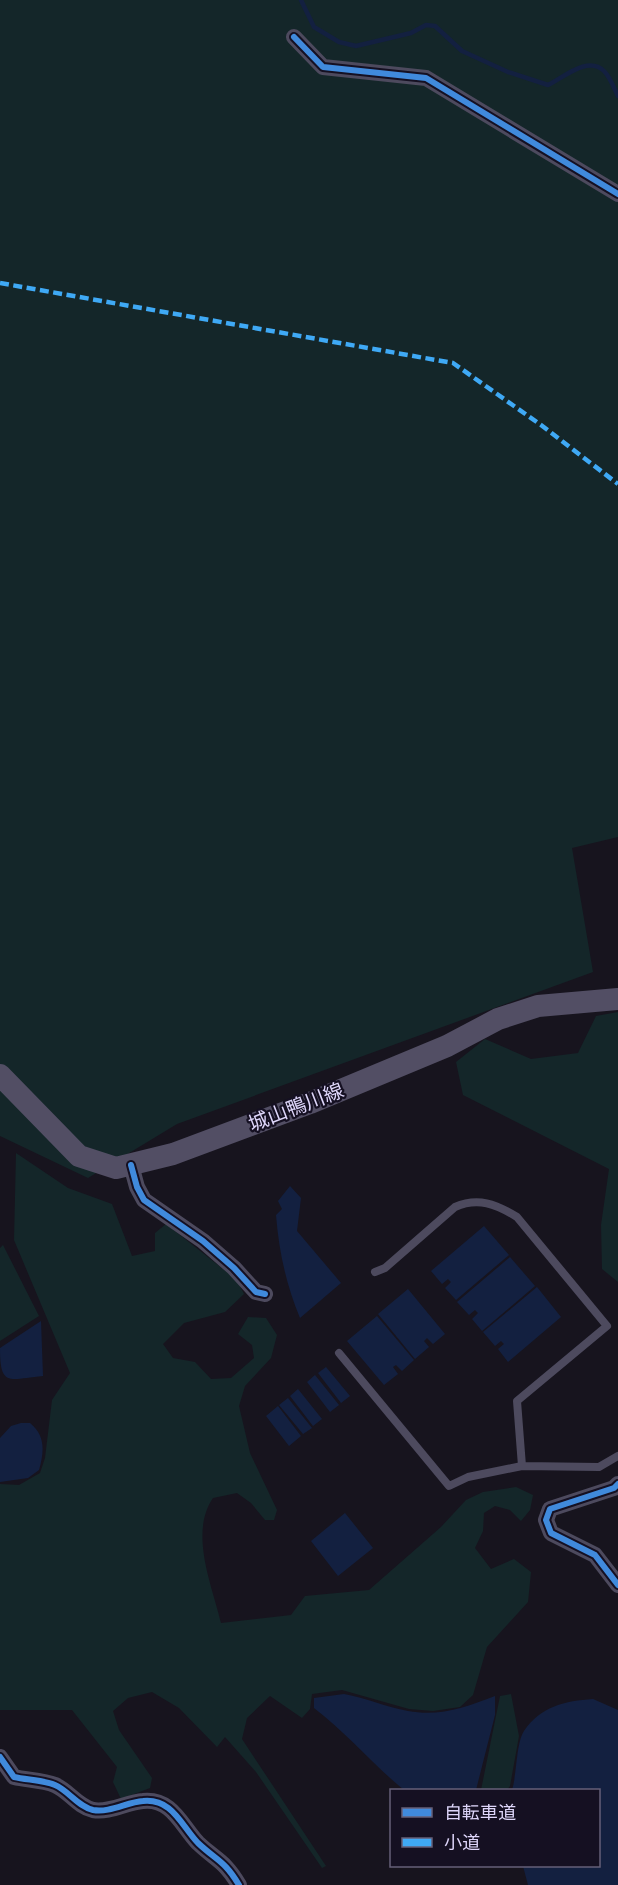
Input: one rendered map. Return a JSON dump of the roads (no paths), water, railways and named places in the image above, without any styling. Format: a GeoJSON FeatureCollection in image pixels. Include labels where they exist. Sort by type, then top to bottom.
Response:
{"type":"FeatureCollection","features":[{"type":"Feature","properties":{"kind":"main road","name":"城山鴨川線"},"geometry":{"type":"LineString","coordinates":[[0,1075],[79,1156],[116,1168],[173,1154],[351,1086],[447,1046],[498,1019],[538,1006],[618,999]]}},
{"type":"Feature","properties":{"kind":"street"},"geometry":{"type":"LineString","coordinates":[[294,37],[323,67],[426,78],[618,194]]}},
{"type":"Feature","properties":{"kind":"street"},"geometry":{"type":"LineString","coordinates":[[131,1165],[137,1187],[144,1200],[203,1241],[234,1268],[256,1292],[265,1294]]}},
{"type":"Feature","properties":{"kind":"street"},"geometry":{"type":"LineString","coordinates":[[618,1484],[614,1488],[550,1509],[546,1520],[551,1533],[595,1555],[618,1585]]}},
{"type":"Feature","properties":{"kind":"street"},"geometry":{"type":"LineString","coordinates":[[0,1757],[14,1777],[55,1785],[75,1802],[92,1810],[143,1801],[158,1802],[173,1810],[198,1843],[228,1866],[239,1885]]}},
{"type":"Feature","properties":{"kind":"lane"},"geometry":{"type":"LineString","coordinates":[[375,1272],[385,1268],[455,1208],[469,1201],[480,1201],[517,1217],[607,1326],[517,1401],[522,1466]]}},
{"type":"Feature","properties":{"kind":"lane"},"geometry":{"type":"LineString","coordinates":[[339,1353],[449,1486],[468,1477],[522,1466],[599,1467],[618,1456]]}},
{"type":"Feature","properties":{"kind":"water"},"geometry":{"type":"Polygon","coordinates":[[[290,1186],[301,1198],[297,1231],[341,1283],[300,1318],[284,1268],[276,1215],[282,1209],[278,1201],[290,1186]]]}},
{"type":"Feature","properties":{"kind":"water"},"geometry":{"type":"Polygon","coordinates":[[[484,1226],[509,1255],[456,1300],[445,1288],[451,1282],[448,1279],[442,1284],[431,1271],[484,1226]]]}},
{"type":"Feature","properties":{"kind":"water"},"geometry":{"type":"Polygon","coordinates":[[[510,1257],[535,1286],[482,1331],[472,1319],[478,1313],[475,1310],[469,1315],[457,1302],[510,1257]]]}},
{"type":"Feature","properties":{"kind":"water"},"geometry":{"type":"Polygon","coordinates":[[[537,1287],[561,1317],[508,1362],[498,1349],[504,1344],[501,1341],[495,1346],[483,1332],[537,1287]]]}},
{"type":"Feature","properties":{"kind":"water"},"geometry":{"type":"Polygon","coordinates":[[[408,1289],[445,1334],[433,1344],[427,1338],[424,1341],[429,1347],[415,1359],[378,1314],[408,1289]]]}},
{"type":"Feature","properties":{"kind":"water"},"geometry":{"type":"Polygon","coordinates":[[[377,1316],[414,1360],[402,1371],[396,1365],[393,1367],[398,1374],[384,1385],[347,1341],[377,1316]]]}},
{"type":"Feature","properties":{"kind":"water"},"geometry":{"type":"Polygon","coordinates":[[[41,1321],[43,1376],[9,1378],[2,1370],[0,1348],[41,1321]]]}},
{"type":"Feature","properties":{"kind":"water"},"geometry":{"type":"Polygon","coordinates":[[[326,1367],[350,1396],[341,1403],[318,1373],[326,1367]]]}},
{"type":"Feature","properties":{"kind":"water"},"geometry":{"type":"Polygon","coordinates":[[[315,1375],[339,1405],[330,1412],[307,1382],[315,1375]]]}},
{"type":"Feature","properties":{"kind":"water"},"geometry":{"type":"Polygon","coordinates":[[[298,1389],[322,1419],[313,1426],[290,1396],[298,1389]]]}},
{"type":"Feature","properties":{"kind":"water"},"geometry":{"type":"Polygon","coordinates":[[[288,1398],[312,1428],[303,1434],[279,1405],[288,1398]]]}},
{"type":"Feature","properties":{"kind":"water"},"geometry":{"type":"Polygon","coordinates":[[[278,1406],[301,1436],[289,1446],[266,1416],[278,1406]]]}},
{"type":"Feature","properties":{"kind":"water"},"geometry":{"type":"Polygon","coordinates":[[[30,1423],[39,1433],[43,1451],[39,1470],[28,1478],[0,1482],[0,1438],[11,1426],[30,1423]]]}},
{"type":"Feature","properties":{"kind":"water"},"geometry":{"type":"Polygon","coordinates":[[[345,1513],[373,1548],[338,1576],[311,1541],[345,1513]]]}},
{"type":"Feature","properties":{"kind":"water"},"geometry":{"type":"Polygon","coordinates":[[[344,1694],[400,1709],[431,1713],[463,1707],[495,1696],[495,1715],[476,1789],[403,1789],[314,1708],[314,1698],[344,1694]]]}},
{"type":"Feature","properties":{"kind":"water"},"geometry":{"type":"Polygon","coordinates":[[[593,1699],[618,1710],[618,1885],[528,1885],[523,1867],[600,1867],[600,1789],[512,1789],[519,1743],[524,1731],[546,1710],[573,1701],[593,1699]]]}},
{"type":"Feature","properties":{"kind":"waterway"},"geometry":{"type":"LineString","coordinates":[[301,0],[314,27],[339,42],[356,46],[411,33],[426,25],[435,26],[462,51],[508,72],[548,85],[576,69],[591,65],[598,67],[608,76],[618,96]]}}]}
